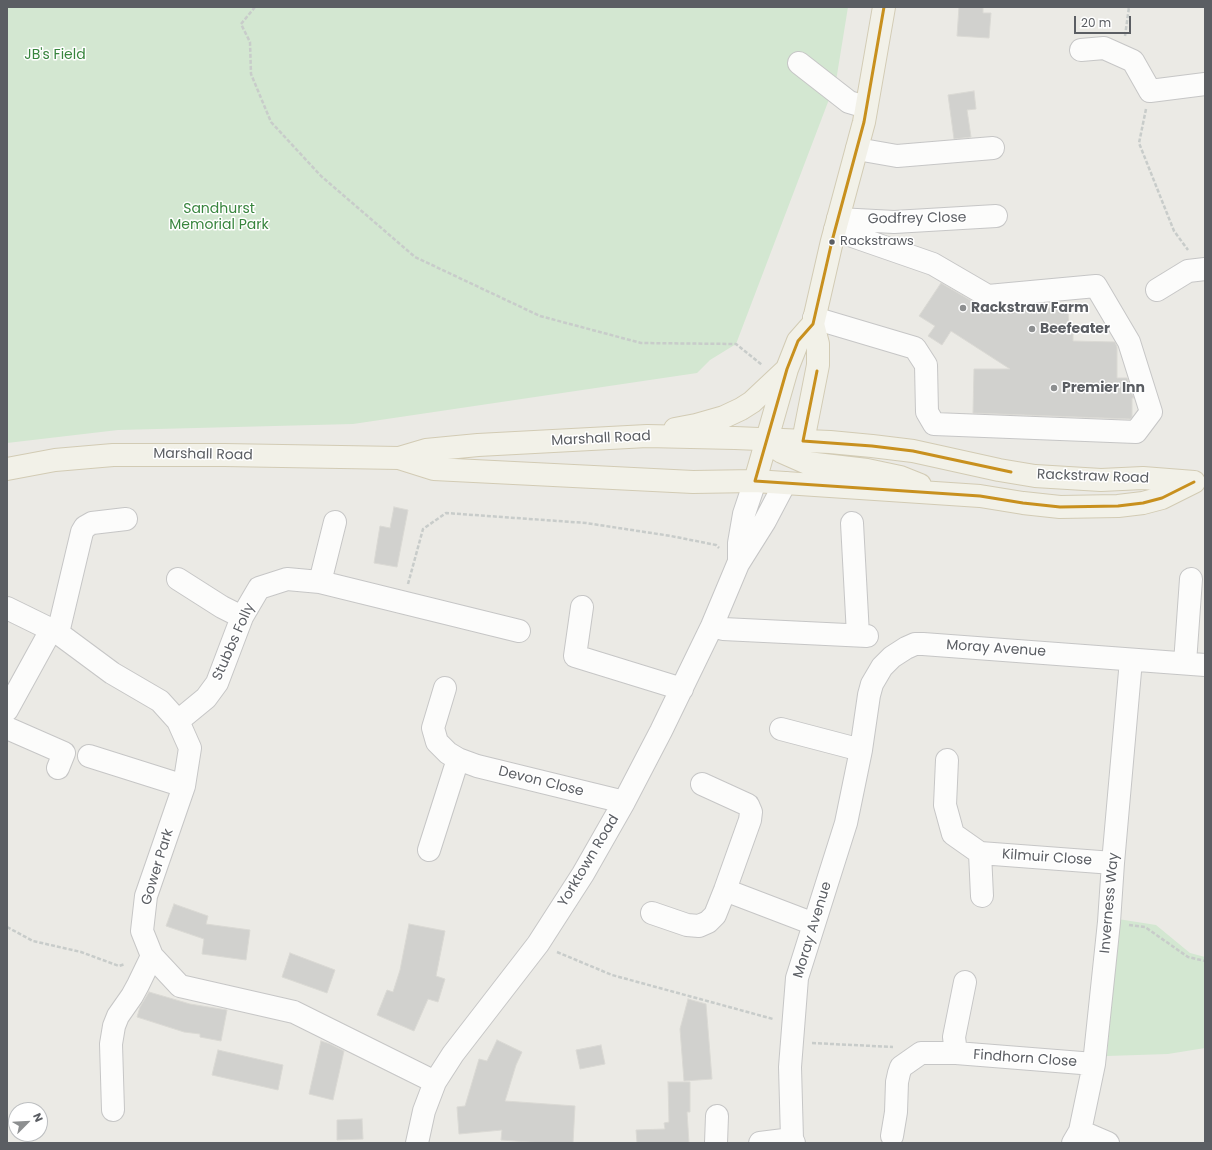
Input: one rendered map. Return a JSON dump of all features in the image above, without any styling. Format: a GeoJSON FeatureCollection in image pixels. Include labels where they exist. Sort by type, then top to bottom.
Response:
{"type":"FeatureCollection","features":[{"type":"Feature","properties":{"kind":"main road","name":"Yorktown Road"},"geometry":{"type":"LineString","coordinates":[[785,483],[800,450],[818,364],[818,344],[814,321],[837,224],[857,149],[884,7]]}},
{"type":"Feature","properties":{"kind":"main road","name":"Yorktown Road"},"geometry":{"type":"LineString","coordinates":[[755,481],[767,440],[777,369],[814,321]]}},
{"type":"Feature","properties":{"kind":"main road"},"geometry":{"type":"LineString","coordinates":[[647,436],[696,425],[731,414],[752,402],[777,369]]}},
{"type":"Feature","properties":{"kind":"main road","name":"Marshall Road"},"geometry":{"type":"LineString","coordinates":[[399,458],[426,450],[647,436],[767,440],[800,450]]}},
{"type":"Feature","properties":{"kind":"main road","name":"Rackstraw Road"},"geometry":{"type":"LineString","coordinates":[[800,450],[872,446],[913,451],[999,470],[1035,476],[1101,480],[1143,478],[1199,481]]}},
{"type":"Feature","properties":{"kind":"main road"},"geometry":{"type":"LineString","coordinates":[[800,450],[807,463],[867,470],[900,476],[937,493]]}},
{"type":"Feature","properties":{"kind":"main road","name":"Marshall Road"},"geometry":{"type":"LineString","coordinates":[[7,469],[55,460],[113,455],[216,455],[399,458],[434,469],[692,482],[755,481]]}},
{"type":"Feature","properties":{"kind":"main road","name":"Rackstraw Road"},"geometry":{"type":"LineString","coordinates":[[755,481],[980,496],[1060,507],[1118,506],[1143,503],[1162,498],[1199,481]]}},
{"type":"Feature","properties":{"kind":"street"},"geometry":{"type":"LineString","coordinates":[[1081,50],[1104,48],[1133,61],[1150,91],[1205,84]]}},
{"type":"Feature","properties":{"kind":"street"},"geometry":{"type":"LineString","coordinates":[[799,63],[849,102],[866,107]]}},
{"type":"Feature","properties":{"kind":"street"},"geometry":{"type":"LineString","coordinates":[[857,149],[897,156],[993,148]]}},
{"type":"Feature","properties":{"kind":"street","name":"Godfrey Close"},"geometry":{"type":"LineString","coordinates":[[837,224],[996,216]]}},
{"type":"Feature","properties":{"kind":"street"},"geometry":{"type":"LineString","coordinates":[[814,321],[915,348],[926,365],[927,412],[934,424],[1136,432],[1151,412],[1129,342],[1096,286],[988,296],[933,264],[837,224]]}},
{"type":"Feature","properties":{"kind":"street"},"geometry":{"type":"LineString","coordinates":[[1157,290],[1188,271],[1198,261]]}},
{"type":"Feature","properties":{"kind":"street","name":"Yorktown Road"},"geometry":{"type":"LineString","coordinates":[[738,564],[739,543],[744,514],[755,481]]}},
{"type":"Feature","properties":{"kind":"street","name":"Yorktown Road"},"geometry":{"type":"LineString","coordinates":[[417,1143],[424,1111],[436,1082],[453,1054],[538,944],[583,874],[624,802],[682,689],[712,626],[738,564],[765,521],[785,483]]}},
{"type":"Feature","properties":{"kind":"street"},"geometry":{"type":"LineString","coordinates":[[7,710],[55,631],[82,532],[85,527],[92,523],[126,519]]}},
{"type":"Feature","properties":{"kind":"street"},"geometry":{"type":"LineString","coordinates":[[320,582],[335,522]]}},
{"type":"Feature","properties":{"kind":"street"},"geometry":{"type":"LineString","coordinates":[[712,626],[723,629],[862,635],[852,523]]}},
{"type":"Feature","properties":{"kind":"street"},"geometry":{"type":"LineString","coordinates":[[178,579],[222,607],[242,616]]}},
{"type":"Feature","properties":{"kind":"street","name":"Stubbs Folly"},"geometry":{"type":"LineString","coordinates":[[178,721],[206,698],[217,683],[242,616],[259,588],[287,579],[320,582],[402,604],[519,631]]}},
{"type":"Feature","properties":{"kind":"street"},"geometry":{"type":"LineString","coordinates":[[1191,579],[1195,664]]}},
{"type":"Feature","properties":{"kind":"street"},"geometry":{"type":"LineString","coordinates":[[582,607],[575,656],[682,689]]}},
{"type":"Feature","properties":{"kind":"street","name":"Gower Park"},"geometry":{"type":"LineString","coordinates":[[7,608],[55,631],[112,674],[160,701],[178,721],[190,748],[184,786],[146,896],[142,931],[152,956],[180,986],[294,1012],[436,1082]]}},
{"type":"Feature","properties":{"kind":"street","name":"Moray Avenue"},"geometry":{"type":"LineString","coordinates":[[760,1143],[793,1141],[790,1067],[797,978],[846,823],[861,750],[869,696],[872,684],[882,667],[892,657],[914,644],[1195,664]]}},
{"type":"Feature","properties":{"kind":"street","name":"Inverness Way"},"geometry":{"type":"LineString","coordinates":[[1077,1137],[1094,1064],[1109,922],[1131,660]]}},
{"type":"Feature","properties":{"kind":"street","name":"Devon Close"},"geometry":{"type":"LineString","coordinates":[[445,688],[433,728],[436,742],[448,753],[458,759],[477,766],[624,802]]}},
{"type":"Feature","properties":{"kind":"street"},"geometry":{"type":"LineString","coordinates":[[7,728],[64,753],[58,768]]}},
{"type":"Feature","properties":{"kind":"street"},"geometry":{"type":"LineString","coordinates":[[781,729],[861,750]]}},
{"type":"Feature","properties":{"kind":"street"},"geometry":{"type":"LineString","coordinates":[[88,756],[184,786]]}},
{"type":"Feature","properties":{"kind":"street"},"geometry":{"type":"LineString","coordinates":[[429,850],[458,759]]}},
{"type":"Feature","properties":{"kind":"street"},"geometry":{"type":"LineString","coordinates":[[947,760],[945,805],[953,834],[980,853]]}},
{"type":"Feature","properties":{"kind":"street"},"geometry":{"type":"LineString","coordinates":[[652,913],[687,925],[699,926],[708,922],[715,915],[725,890],[745,836],[751,812],[748,805],[702,784]]}},
{"type":"Feature","properties":{"kind":"street","name":"Kilmuir Close"},"geometry":{"type":"LineString","coordinates":[[982,896],[980,853],[1113,863]]}},
{"type":"Feature","properties":{"kind":"street"},"geometry":{"type":"LineString","coordinates":[[725,890],[814,924]]}},
{"type":"Feature","properties":{"kind":"street"},"geometry":{"type":"LineString","coordinates":[[113,1110],[111,1044],[114,1026],[118,1016],[138,985],[152,956]]}},
{"type":"Feature","properties":{"kind":"street","name":"Findhorn Close"},"geometry":{"type":"LineString","coordinates":[[956,1054],[954,1037],[965,982]]}},
{"type":"Feature","properties":{"kind":"street"},"geometry":{"type":"LineString","coordinates":[[892,1136],[896,1112],[898,1073],[901,1067],[921,1053]]}},
{"type":"Feature","properties":{"kind":"street","name":"Findhorn Close"},"geometry":{"type":"LineString","coordinates":[[921,1053],[956,1054],[1094,1064]]}},
{"type":"Feature","properties":{"kind":"street"},"geometry":{"type":"LineString","coordinates":[[716,1143],[717,1116]]}},
{"type":"Feature","properties":{"kind":"street"},"geometry":{"type":"LineString","coordinates":[[1077,1137],[1108,1143]]}},
{"type":"Feature","properties":{"kind":"path"},"geometry":{"type":"LineString","coordinates":[[255,7],[241,24],[250,42],[251,74],[271,122],[321,176],[415,258],[540,316],[641,343],[736,344],[777,369]]}},
{"type":"Feature","properties":{"kind":"path"},"geometry":{"type":"LineString","coordinates":[[1150,91],[1138,143],[1174,231],[1198,261]]}},
{"type":"Feature","properties":{"kind":"path"},"geometry":{"type":"LineString","coordinates":[[402,604],[423,529],[446,513],[586,523],[670,536],[716,545],[738,564]]}},
{"type":"Feature","properties":{"kind":"path"},"geometry":{"type":"LineString","coordinates":[[1109,922],[1145,927],[1188,957],[1205,961]]}},
{"type":"Feature","properties":{"kind":"path"},"geometry":{"type":"LineString","coordinates":[[7,927],[33,941],[81,952],[119,966],[152,956]]}},
{"type":"Feature","properties":{"kind":"path"},"geometry":{"type":"LineString","coordinates":[[538,944],[612,975],[770,1018],[793,1031],[872,1046],[902,1047],[921,1053]]}},
{"type":"Feature","properties":{"kind":"green space","name":"Sandhurst Memorial Park"},"geometry":{"type":"Polygon","coordinates":[[[7,7],[848,7],[836,81],[736,344],[710,360],[697,373],[353,424],[118,430],[7,443],[7,7]]]}},
{"type":"Feature","properties":{"kind":"green space"},"geometry":{"type":"Polygon","coordinates":[[[1118,919],[1156,925],[1190,953],[1205,957],[1205,1048],[1168,1054],[1107,1056],[1118,919]]]}},
{"type":"Feature","properties":{"kind":"building"},"geometry":{"type":"Polygon","coordinates":[[[959,7],[983,7],[983,13],[991,13],[989,38],[957,36],[959,7]]]}},
{"type":"Feature","properties":{"kind":"building"},"geometry":{"type":"Polygon","coordinates":[[[974,91],[976,109],[967,110],[971,137],[954,139],[948,95],[974,91]]]}},
{"type":"Feature","properties":{"kind":"building"},"geometry":{"type":"Polygon","coordinates":[[[941,283],[982,307],[1026,307],[1026,305],[1043,303],[1043,308],[1068,308],[1069,332],[1073,332],[1073,341],[1115,342],[1117,347],[1117,378],[1127,378],[1134,398],[1132,398],[1132,417],[1130,419],[973,413],[974,369],[1010,369],[951,331],[942,345],[928,336],[935,326],[919,316],[941,283]]]}},
{"type":"Feature","properties":{"kind":"building"},"geometry":{"type":"Polygon","coordinates":[[[394,507],[408,510],[397,567],[374,563],[380,526],[390,528],[394,507]]]}},
{"type":"Feature","properties":{"kind":"building"},"geometry":{"type":"Polygon","coordinates":[[[174,904],[208,916],[206,924],[250,930],[246,960],[202,954],[204,939],[166,926],[174,904]]]}},
{"type":"Feature","properties":{"kind":"building"},"geometry":{"type":"Polygon","coordinates":[[[409,924],[445,931],[436,976],[445,979],[438,1002],[428,999],[414,1031],[377,1015],[387,990],[393,992],[400,970],[409,924]]]}},
{"type":"Feature","properties":{"kind":"building"},"geometry":{"type":"Polygon","coordinates":[[[290,953],[335,970],[327,993],[282,977],[290,953]]]}},
{"type":"Feature","properties":{"kind":"building"},"geometry":{"type":"Polygon","coordinates":[[[149,992],[190,1004],[227,1010],[221,1041],[200,1037],[200,1034],[184,1032],[137,1017],[140,1007],[149,992]]]}},
{"type":"Feature","properties":{"kind":"building"},"geometry":{"type":"Polygon","coordinates":[[[688,999],[706,1004],[712,1079],[684,1081],[680,1029],[688,999]]]}},
{"type":"Feature","properties":{"kind":"building"},"geometry":{"type":"Polygon","coordinates":[[[497,1040],[522,1052],[516,1065],[505,1101],[575,1106],[573,1143],[543,1143],[501,1140],[502,1130],[459,1134],[457,1107],[465,1106],[479,1059],[487,1061],[497,1040]]]}},
{"type":"Feature","properties":{"kind":"building"},"geometry":{"type":"Polygon","coordinates":[[[321,1041],[344,1051],[333,1100],[309,1094],[321,1041]]]}},
{"type":"Feature","properties":{"kind":"building"},"geometry":{"type":"Polygon","coordinates":[[[601,1045],[605,1064],[580,1069],[576,1050],[601,1045]]]}},
{"type":"Feature","properties":{"kind":"building"},"geometry":{"type":"Polygon","coordinates":[[[218,1050],[283,1065],[278,1090],[212,1075],[218,1050]]]}},
{"type":"Feature","properties":{"kind":"building"},"geometry":{"type":"Polygon","coordinates":[[[668,1082],[690,1082],[690,1112],[687,1112],[689,1143],[637,1143],[636,1130],[665,1129],[664,1123],[669,1122],[668,1082]]]}},
{"type":"Feature","properties":{"kind":"building"},"geometry":{"type":"Polygon","coordinates":[[[362,1119],[363,1139],[337,1140],[337,1120],[362,1119]]]}},
{"type":"Feature","properties":{"kind":"transit line"},"geometry":{"type":"LineString","coordinates":[[884,7],[864,122],[832,241],[813,324],[798,341],[787,369],[755,481],[980,496],[1060,507],[1118,506],[1143,503],[1162,498],[1194,482]]}},
{"type":"Feature","properties":{"kind":"transit line"},"geometry":{"type":"LineString","coordinates":[[817,371],[803,441],[872,446],[913,451],[1011,472]]}},
{"type":"Feature","properties":{"kind":"place","name":"Rackstraws"},"geometry":{"type":"Point","coordinates":[832,242]}},
{"type":"Feature","properties":{"kind":"place","name":"Rackstraw Farm"},"geometry":{"type":"Point","coordinates":[963,308]}},
{"type":"Feature","properties":{"kind":"place","name":"Beefeater"},"geometry":{"type":"Point","coordinates":[1032,329]}},
{"type":"Feature","properties":{"kind":"place","name":"Premier Inn"},"geometry":{"type":"Point","coordinates":[1054,388]}},
{"type":"Feature","properties":{"kind":"park label","name":"JB's Field"},"geometry":{"type":"Point","coordinates":[55,55]}}]}
